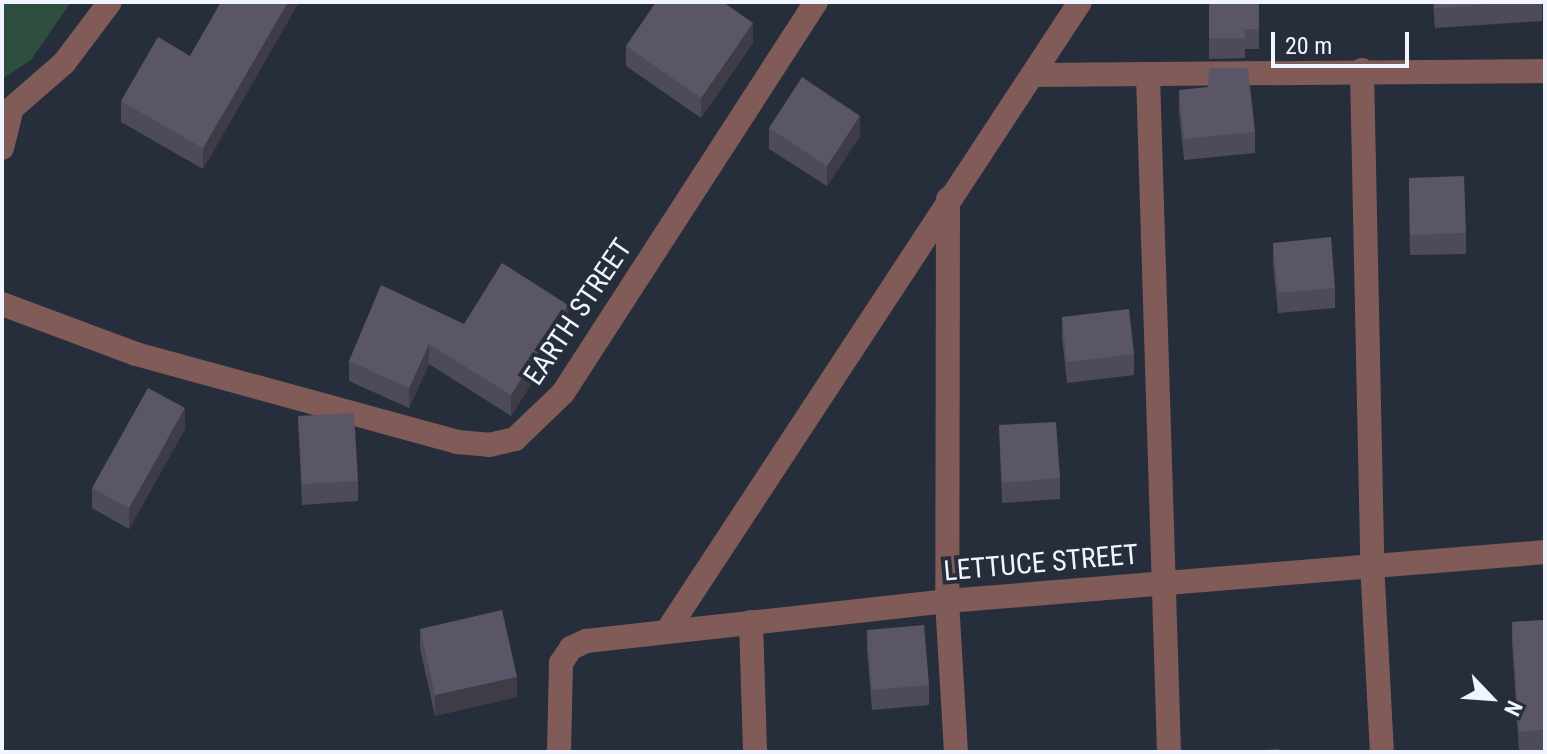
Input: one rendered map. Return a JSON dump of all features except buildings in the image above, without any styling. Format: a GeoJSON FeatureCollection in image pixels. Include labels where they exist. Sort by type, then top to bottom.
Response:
{"type":"FeatureCollection","features":[{"type":"Feature","properties":{"kind":"street"},"geometry":{"type":"LineString","coordinates":[[2,148],[6,116],[64,63],[110,2]]}},
{"type":"Feature","properties":{"kind":"street","name":"EARTH STREET"},"geometry":{"type":"LineString","coordinates":[[2,304],[136,354],[457,442],[489,445],[515,439],[563,393],[816,2]]}},
{"type":"Feature","properties":{"kind":"street"},"geometry":{"type":"LineString","coordinates":[[667,631],[1080,2]]}},
{"type":"Feature","properties":{"kind":"street"},"geometry":{"type":"LineString","coordinates":[[1033,75],[1148,76],[1362,70],[1545,71]]}},
{"type":"Feature","properties":{"kind":"street"},"geometry":{"type":"LineString","coordinates":[[1362,70],[1372,563],[1382,752]]}},
{"type":"Feature","properties":{"kind":"street"},"geometry":{"type":"LineString","coordinates":[[1148,76],[1161,583],[1169,752]]}},
{"type":"Feature","properties":{"kind":"street"},"geometry":{"type":"LineString","coordinates":[[948,199],[947,601],[956,752]]}},
{"type":"Feature","properties":{"kind":"street","name":"LETTUCE STREET"},"geometry":{"type":"LineString","coordinates":[[559,752],[559,672],[571,648],[586,641],[947,601],[1372,563],[1545,552]]}},
{"type":"Feature","properties":{"kind":"street"},"geometry":{"type":"LineString","coordinates":[[751,622],[755,752]]}},
{"type":"Feature","properties":{"kind":"green space"},"geometry":{"type":"Polygon","coordinates":[[[2,2],[71,2],[31,60],[2,79],[2,2]]]}}]}
